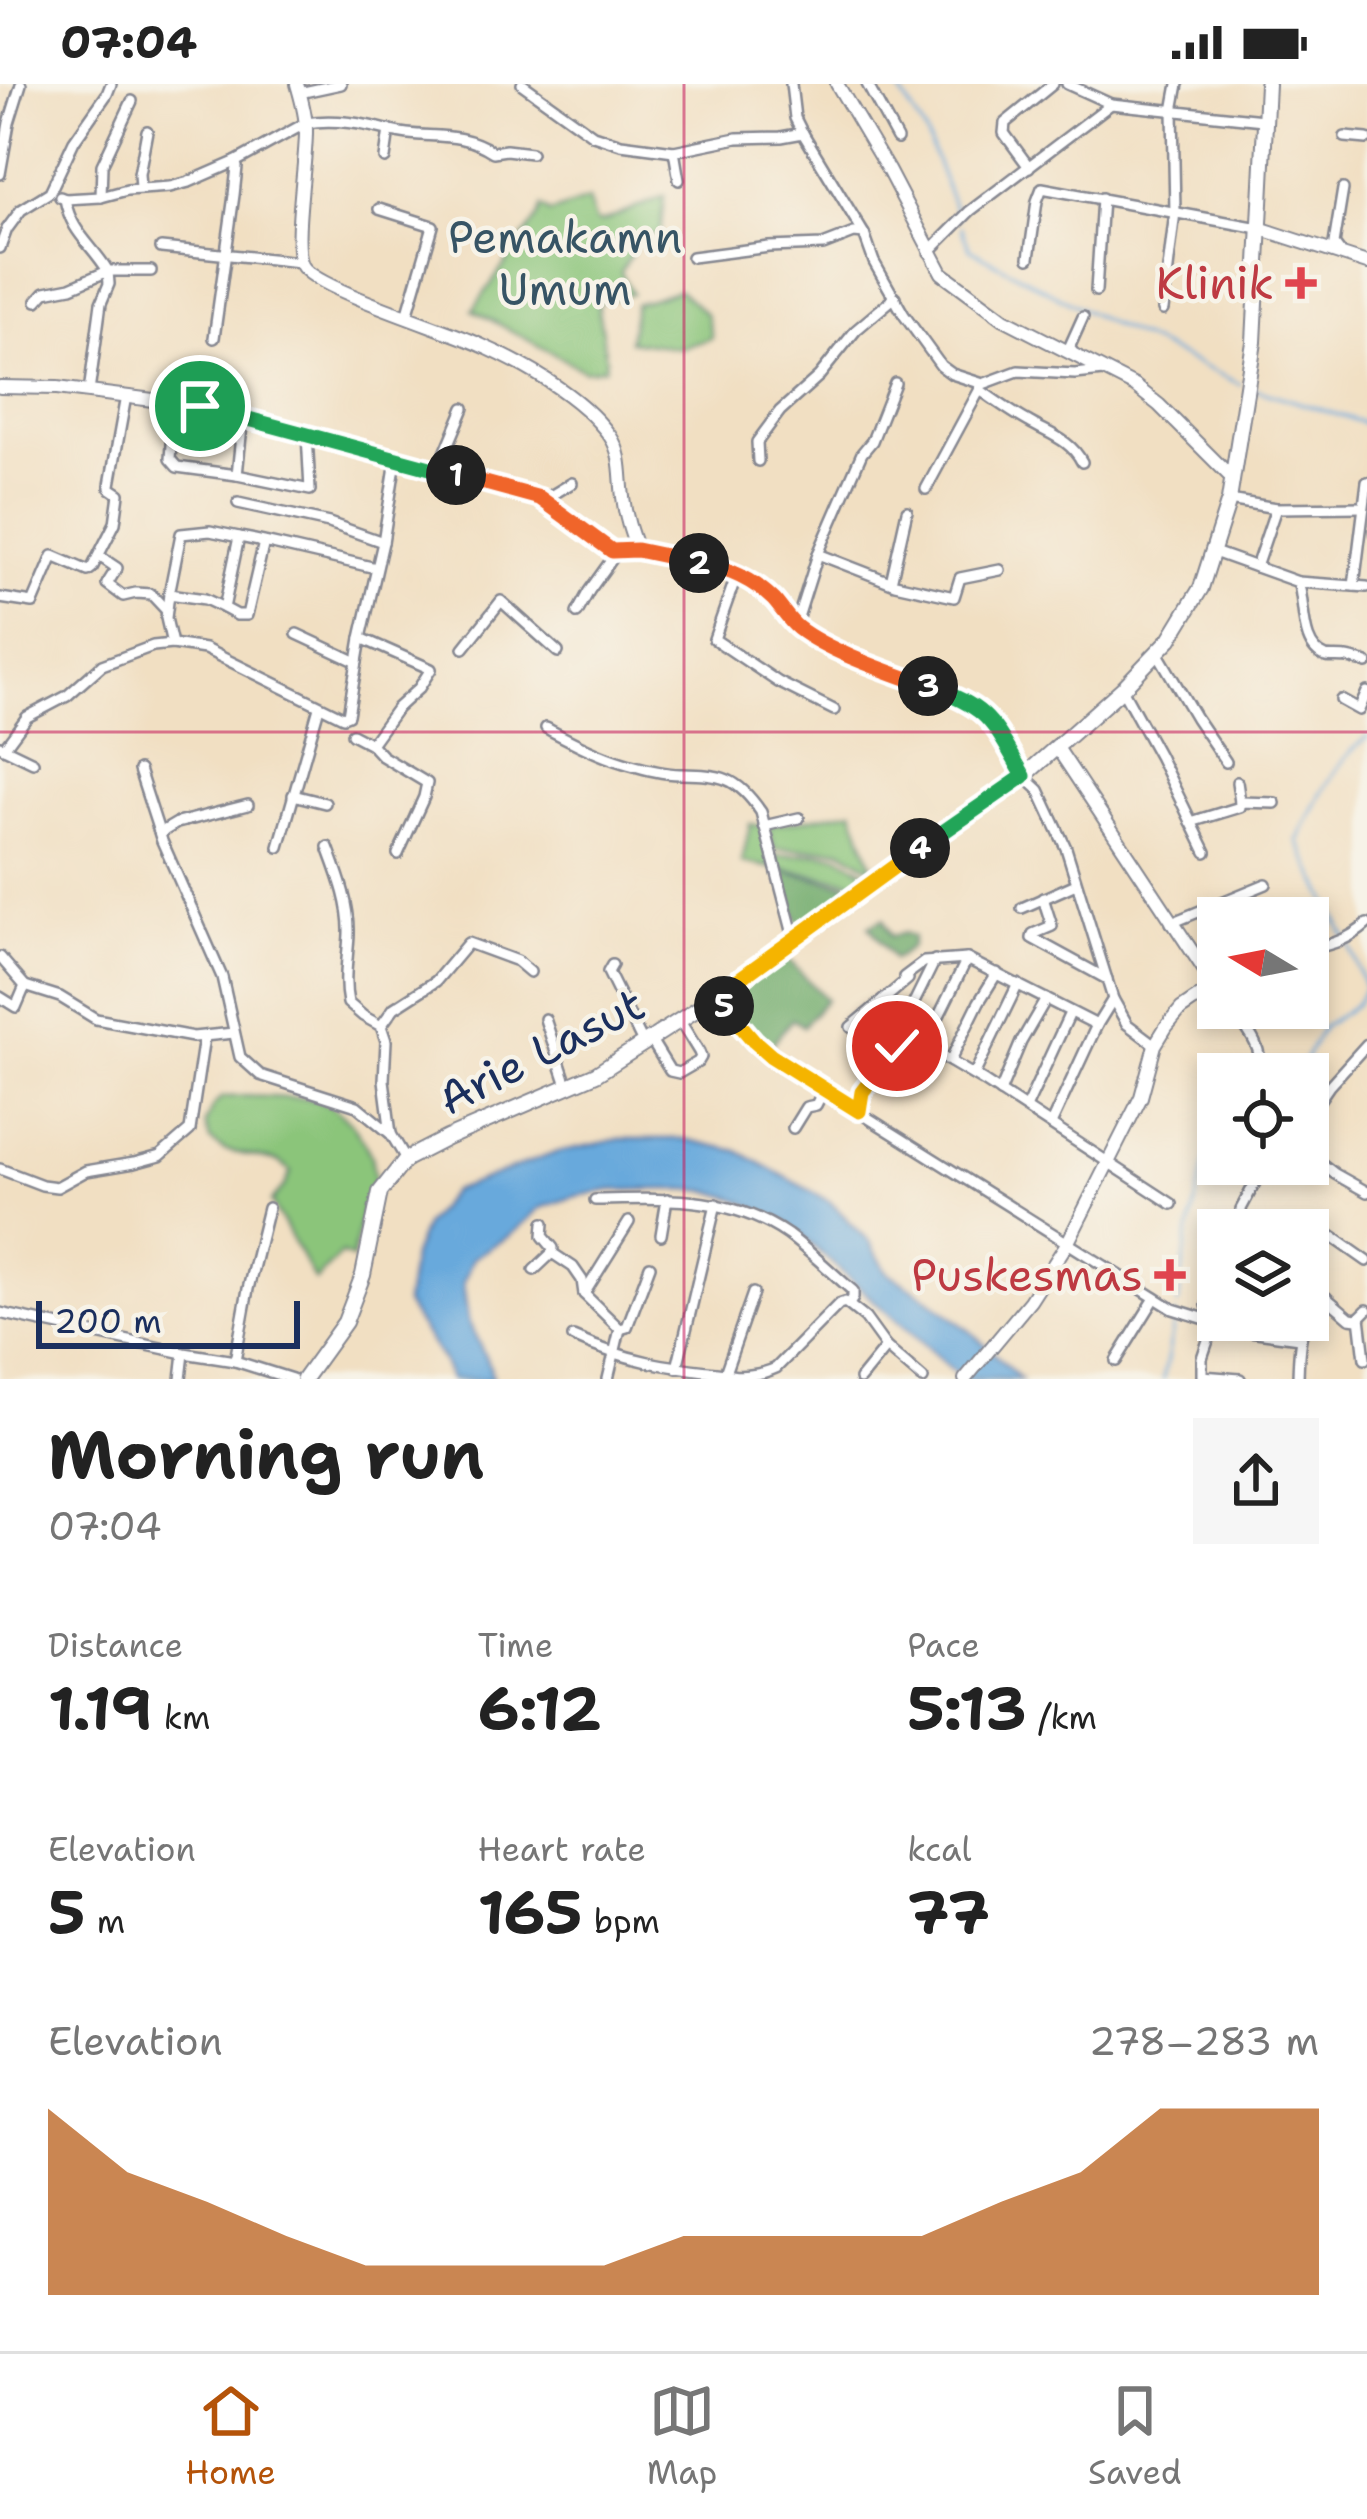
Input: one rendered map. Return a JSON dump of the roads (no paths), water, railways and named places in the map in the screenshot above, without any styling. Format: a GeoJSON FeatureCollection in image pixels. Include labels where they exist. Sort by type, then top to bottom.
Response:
{"type":"FeatureCollection","features":[{"type":"Feature","properties":{"kind":"main road","name":"Arie Lasut"},"geometry":{"type":"LineString","coordinates":[[304,1379],[345,1322],[363,1275],[380,1192],[406,1159],[568,1088],[648,1043],[716,996],[1058,749],[1122,689],[1184,618],[1201,588],[1229,500],[1254,342],[1267,84]]}},
{"type":"Feature","properties":{"kind":"street"},"geometry":{"type":"LineString","coordinates":[[0,174],[20,84]]}},
{"type":"Feature","properties":{"kind":"street"},"geometry":{"type":"LineString","coordinates":[[0,248],[21,211],[50,192],[74,141],[111,84]]}},
{"type":"Feature","properties":{"kind":"street"},"geometry":{"type":"LineString","coordinates":[[300,262],[307,123],[298,88],[341,84]]}},
{"type":"Feature","properties":{"kind":"street"},"geometry":{"type":"LineString","coordinates":[[522,84],[597,137],[674,151],[803,133]]}},
{"type":"Feature","properties":{"kind":"street"},"geometry":{"type":"LineString","coordinates":[[791,84],[795,118],[864,235],[874,262],[941,366],[1059,438],[1082,462]]}},
{"type":"Feature","properties":{"kind":"street"},"geometry":{"type":"LineString","coordinates":[[837,84],[942,273],[1004,319],[1135,386],[1232,478]]}},
{"type":"Feature","properties":{"kind":"street"},"geometry":{"type":"LineString","coordinates":[[867,84],[897,139]]}},
{"type":"Feature","properties":{"kind":"street"},"geometry":{"type":"LineString","coordinates":[[1029,167],[1004,133],[1005,123],[1053,84]]}},
{"type":"Feature","properties":{"kind":"street"},"geometry":{"type":"LineString","coordinates":[[1067,84],[1111,104],[1264,120]]}},
{"type":"Feature","properties":{"kind":"street"},"geometry":{"type":"LineString","coordinates":[[1163,310],[1174,212],[1173,111],[1178,84]]}},
{"type":"Feature","properties":{"kind":"street"},"geometry":{"type":"LineString","coordinates":[[101,197],[102,165],[132,101]]}},
{"type":"Feature","properties":{"kind":"street"},"geometry":{"type":"LineString","coordinates":[[929,252],[954,224],[1111,104]]}},
{"type":"Feature","properties":{"kind":"street"},"geometry":{"type":"LineString","coordinates":[[50,192],[64,199],[101,197],[189,182],[307,123],[368,124],[447,135],[493,152],[531,153]]}},
{"type":"Feature","properties":{"kind":"street"},"geometry":{"type":"LineString","coordinates":[[140,188],[147,130]]}},
{"type":"Feature","properties":{"kind":"street"},"geometry":{"type":"LineString","coordinates":[[385,158],[389,130]]}},
{"type":"Feature","properties":{"kind":"street"},"geometry":{"type":"LineString","coordinates":[[1346,137],[1367,139]]}},
{"type":"Feature","properties":{"kind":"street"},"geometry":{"type":"LineString","coordinates":[[674,151],[680,180]]}},
{"type":"Feature","properties":{"kind":"street"},"geometry":{"type":"LineString","coordinates":[[214,338],[235,162]]}},
{"type":"Feature","properties":{"kind":"street"},"geometry":{"type":"LineString","coordinates":[[1029,258],[1042,188],[1259,228],[1367,263]]}},
{"type":"Feature","properties":{"kind":"street"},"geometry":{"type":"LineString","coordinates":[[1340,252],[1334,244],[1343,189]]}},
{"type":"Feature","properties":{"kind":"street"},"geometry":{"type":"LineString","coordinates":[[1096,291],[1102,198]]}},
{"type":"Feature","properties":{"kind":"street"},"geometry":{"type":"LineString","coordinates":[[64,199],[75,231],[108,271],[89,392]]}},
{"type":"Feature","properties":{"kind":"street"},"geometry":{"type":"LineString","coordinates":[[379,209],[433,226],[407,316]]}},
{"type":"Feature","properties":{"kind":"street"},"geometry":{"type":"LineString","coordinates":[[692,257],[823,245],[854,233],[864,235]]}},
{"type":"Feature","properties":{"kind":"street"},"geometry":{"type":"LineString","coordinates":[[160,248],[300,262],[315,278],[477,343],[533,371],[606,431],[620,460],[624,506],[637,550]]}},
{"type":"Feature","properties":{"kind":"street"},"geometry":{"type":"LineString","coordinates":[[38,301],[45,292],[108,271],[151,271]]}},
{"type":"Feature","properties":{"kind":"street"},"geometry":{"type":"LineString","coordinates":[[758,461],[757,442],[780,411],[819,376],[856,330],[895,297]]}},
{"type":"Feature","properties":{"kind":"street"},"geometry":{"type":"LineString","coordinates":[[1076,355],[1069,348],[1083,317]]}},
{"type":"Feature","properties":{"kind":"street"},"geometry":{"type":"LineString","coordinates":[[926,489],[981,387],[1018,371],[1103,371]]}},
{"type":"Feature","properties":{"kind":"street"},"geometry":{"type":"LineString","coordinates":[[795,627],[818,554],[895,383]]}},
{"type":"Feature","properties":{"kind":"street"},"geometry":{"type":"LineString","coordinates":[[0,387],[174,401],[540,498],[608,549],[637,550],[737,574],[772,597],[795,627],[871,665],[976,706],[993,724],[1024,776],[1040,790],[1066,848],[1113,999],[1127,1024],[1155,1045]]}},
{"type":"Feature","properties":{"kind":"street"},"geometry":{"type":"LineString","coordinates":[[0,598],[33,603],[53,556],[88,571],[99,556],[116,524],[119,496],[110,485],[126,396]]}},
{"type":"Feature","properties":{"kind":"street"},"geometry":{"type":"LineString","coordinates":[[174,401],[169,450],[171,463],[177,467],[310,490],[308,434]]}},
{"type":"Feature","properties":{"kind":"street"},"geometry":{"type":"LineString","coordinates":[[447,473],[443,458],[464,409]]}},
{"type":"Feature","properties":{"kind":"street"},"geometry":{"type":"LineString","coordinates":[[237,475],[243,416]]}},
{"type":"Feature","properties":{"kind":"street"},"geometry":{"type":"LineString","coordinates":[[32,762],[2,747],[26,718],[67,696],[102,664],[152,646],[205,649],[343,717],[349,715],[396,460]]}},
{"type":"Feature","properties":{"kind":"street"},"geometry":{"type":"LineString","coordinates":[[540,498],[572,482]]}},
{"type":"Feature","properties":{"kind":"street"},"geometry":{"type":"LineString","coordinates":[[1354,586],[1367,482]]}},
{"type":"Feature","properties":{"kind":"street"},"geometry":{"type":"LineString","coordinates":[[1229,500],[1276,508],[1363,507]]}},
{"type":"Feature","properties":{"kind":"street"},"geometry":{"type":"LineString","coordinates":[[238,503],[328,523],[383,542]]}},
{"type":"Feature","properties":{"kind":"street"},"geometry":{"type":"LineString","coordinates":[[1256,567],[1276,508]]}},
{"type":"Feature","properties":{"kind":"street"},"geometry":{"type":"LineString","coordinates":[[891,582],[907,511]]}},
{"type":"Feature","properties":{"kind":"street"},"geometry":{"type":"LineString","coordinates":[[172,644],[166,610],[181,534],[210,531],[376,568]]}},
{"type":"Feature","properties":{"kind":"street"},"geometry":{"type":"LineString","coordinates":[[224,608],[238,537]]}},
{"type":"Feature","properties":{"kind":"street"},"geometry":{"type":"LineString","coordinates":[[169,593],[205,599],[247,615],[264,542]]}},
{"type":"Feature","properties":{"kind":"street"},"geometry":{"type":"LineString","coordinates":[[1214,551],[1298,582],[1367,586]]}},
{"type":"Feature","properties":{"kind":"street"},"geometry":{"type":"LineString","coordinates":[[577,613],[617,552]]}},
{"type":"Feature","properties":{"kind":"street"},"geometry":{"type":"LineString","coordinates":[[818,554],[891,582],[954,597],[960,578],[1000,570]]}},
{"type":"Feature","properties":{"kind":"street"},"geometry":{"type":"LineString","coordinates":[[99,556],[117,568],[106,584],[123,596],[152,594],[166,610]]}},
{"type":"Feature","properties":{"kind":"street"},"geometry":{"type":"LineString","coordinates":[[737,574],[714,639],[778,682],[834,710]]}},
{"type":"Feature","properties":{"kind":"street"},"geometry":{"type":"LineString","coordinates":[[1298,582],[1303,627],[1319,653],[1367,663]]}},
{"type":"Feature","properties":{"kind":"street"},"geometry":{"type":"LineString","coordinates":[[464,648],[501,601],[558,652]]}},
{"type":"Feature","properties":{"kind":"street"},"geometry":{"type":"LineString","coordinates":[[297,634],[357,662]]}},
{"type":"Feature","properties":{"kind":"street"},"geometry":{"type":"LineString","coordinates":[[361,638],[431,669],[371,744]]}},
{"type":"Feature","properties":{"kind":"street"},"geometry":{"type":"LineString","coordinates":[[1157,652],[1226,762]]}},
{"type":"Feature","properties":{"kind":"street"},"geometry":{"type":"LineString","coordinates":[[1122,689],[1206,852]]}},
{"type":"Feature","properties":{"kind":"street"},"geometry":{"type":"LineString","coordinates":[[1341,700],[1359,710],[1367,692]]}},
{"type":"Feature","properties":{"kind":"street"},"geometry":{"type":"LineString","coordinates":[[279,847],[319,706]]}},
{"type":"Feature","properties":{"kind":"street"},"geometry":{"type":"LineString","coordinates":[[545,728],[619,762],[725,779],[752,799],[761,812],[794,938]]}},
{"type":"Feature","properties":{"kind":"street"},"geometry":{"type":"LineString","coordinates":[[352,734],[427,783],[398,854]]}},
{"type":"Feature","properties":{"kind":"street"},"geometry":{"type":"LineString","coordinates":[[1058,749],[1197,960]]}},
{"type":"Feature","properties":{"kind":"street"},"geometry":{"type":"LineString","coordinates":[[139,770],[160,833],[222,977],[241,1058],[260,1075],[357,1106],[392,1134]]}},
{"type":"Feature","properties":{"kind":"street"},"geometry":{"type":"LineString","coordinates":[[1191,822],[1240,807],[1237,782]]}},
{"type":"Feature","properties":{"kind":"street"},"geometry":{"type":"LineString","coordinates":[[293,796],[325,803]]}},
{"type":"Feature","properties":{"kind":"street"},"geometry":{"type":"LineString","coordinates":[[1240,802],[1275,803]]}},
{"type":"Feature","properties":{"kind":"street"},"geometry":{"type":"LineString","coordinates":[[160,833],[177,823],[248,805]]}},
{"type":"Feature","properties":{"kind":"street"},"geometry":{"type":"LineString","coordinates":[[764,826],[799,818]]}},
{"type":"Feature","properties":{"kind":"street"},"geometry":{"type":"LineString","coordinates":[[328,847],[348,916],[348,1003],[381,1026],[392,1134],[406,1159]]}},
{"type":"Feature","properties":{"kind":"street"},"geometry":{"type":"LineString","coordinates":[[1022,908],[1076,884]]}},
{"type":"Feature","properties":{"kind":"street"},"geometry":{"type":"LineString","coordinates":[[1170,923],[1266,884]]}},
{"type":"Feature","properties":{"kind":"street"},"geometry":{"type":"LineString","coordinates":[[1043,898],[1052,926],[1032,938],[1107,979]]}},
{"type":"Feature","properties":{"kind":"street"},"geometry":{"type":"LineString","coordinates":[[1329,945],[1353,937],[1367,924]]}},
{"type":"Feature","properties":{"kind":"street"},"geometry":{"type":"LineString","coordinates":[[381,1026],[394,1008],[436,981],[468,944],[517,962],[530,972]]}},
{"type":"Feature","properties":{"kind":"street"},"geometry":{"type":"LineString","coordinates":[[0,957],[25,986],[60,997],[96,1019],[203,1037],[234,1033]]}},
{"type":"Feature","properties":{"kind":"street"},"geometry":{"type":"LineString","coordinates":[[924,1046],[968,958]]}},
{"type":"Feature","properties":{"kind":"street"},"geometry":{"type":"LineString","coordinates":[[892,1055],[851,1027],[919,964],[935,960],[968,958],[1097,1024]]}},
{"type":"Feature","properties":{"kind":"street"},"geometry":{"type":"LineString","coordinates":[[906,1037],[903,1024],[935,960]]}},
{"type":"Feature","properties":{"kind":"street"},"geometry":{"type":"LineString","coordinates":[[612,965],[608,971],[648,1043],[670,1071],[679,1073],[698,1062],[699,1052],[680,1021]]}},
{"type":"Feature","properties":{"kind":"street"},"geometry":{"type":"LineString","coordinates":[[950,1061],[997,973]]}},
{"type":"Feature","properties":{"kind":"street"},"geometry":{"type":"LineString","coordinates":[[974,1075],[1018,984]]}},
{"type":"Feature","properties":{"kind":"street"},"geometry":{"type":"LineString","coordinates":[[0,997],[16,1007],[25,986]]}},
{"type":"Feature","properties":{"kind":"street"},"geometry":{"type":"LineString","coordinates":[[716,996],[771,1056],[1155,1298],[1197,1319]]}},
{"type":"Feature","properties":{"kind":"street"},"geometry":{"type":"LineString","coordinates":[[1000,1092],[1046,999]]}},
{"type":"Feature","properties":{"kind":"street"},"geometry":{"type":"LineString","coordinates":[[1051,1124],[1113,999]]}},
{"type":"Feature","properties":{"kind":"street"},"geometry":{"type":"LineString","coordinates":[[965,1379],[1030,1301],[1068,1242],[1141,1097],[1155,1045],[1181,1009],[1197,999]]}},
{"type":"Feature","properties":{"kind":"street"},"geometry":{"type":"LineString","coordinates":[[1026,1108],[1070,1013]]}},
{"type":"Feature","properties":{"kind":"street"},"geometry":{"type":"LineString","coordinates":[[545,1019],[568,1088]]}},
{"type":"Feature","properties":{"kind":"street"},"geometry":{"type":"LineString","coordinates":[[0,1169],[57,1187],[86,1171],[160,1156],[190,1130],[203,1037]]}},
{"type":"Feature","properties":{"kind":"street"},"geometry":{"type":"LineString","coordinates":[[906,1037],[974,1075],[1172,1204]]}},
{"type":"Feature","properties":{"kind":"street"},"geometry":{"type":"LineString","coordinates":[[859,1111],[862,1092],[906,1037]]}},
{"type":"Feature","properties":{"kind":"street"},"geometry":{"type":"LineString","coordinates":[[1329,1087],[1367,1044]]}},
{"type":"Feature","properties":{"kind":"street"},"geometry":{"type":"LineString","coordinates":[[793,1128],[806,1107],[816,1106],[824,1089]]}},
{"type":"Feature","properties":{"kind":"street"},"geometry":{"type":"LineString","coordinates":[[1329,1168],[1367,1192]]}},
{"type":"Feature","properties":{"kind":"street"},"geometry":{"type":"LineString","coordinates":[[595,1200],[667,1198],[739,1209],[768,1222],[807,1250],[853,1291],[849,1304]]}},
{"type":"Feature","properties":{"kind":"street"},"geometry":{"type":"LineString","coordinates":[[661,1235],[667,1198]]}},
{"type":"Feature","properties":{"kind":"street"},"geometry":{"type":"LineString","coordinates":[[677,1368],[716,1204]]}},
{"type":"Feature","properties":{"kind":"street"},"geometry":{"type":"LineString","coordinates":[[235,1361],[268,1208]]}},
{"type":"Feature","properties":{"kind":"street"},"geometry":{"type":"LineString","coordinates":[[584,1294],[629,1222]]}},
{"type":"Feature","properties":{"kind":"street"},"geometry":{"type":"LineString","coordinates":[[534,1270],[554,1248],[543,1235],[544,1223]]}},
{"type":"Feature","properties":{"kind":"street"},"geometry":{"type":"LineString","coordinates":[[1330,1235],[1367,1262]]}},
{"type":"Feature","properties":{"kind":"street"},"geometry":{"type":"LineString","coordinates":[[552,1253],[573,1267],[584,1294],[620,1329]]}},
{"type":"Feature","properties":{"kind":"street"},"geometry":{"type":"LineString","coordinates":[[620,1329],[627,1327],[650,1266]]}},
{"type":"Feature","properties":{"kind":"street"},"geometry":{"type":"LineString","coordinates":[[730,1376],[753,1294]]}},
{"type":"Feature","properties":{"kind":"street"},"geometry":{"type":"LineString","coordinates":[[1115,1361],[1155,1298]]}},
{"type":"Feature","properties":{"kind":"street"},"geometry":{"type":"LineString","coordinates":[[1329,1301],[1350,1318],[1364,1314],[1365,1359]]}},
{"type":"Feature","properties":{"kind":"street"},"geometry":{"type":"LineString","coordinates":[[572,1337],[613,1355],[730,1376],[774,1370],[845,1302],[923,1379]]}},
{"type":"Feature","properties":{"kind":"street"},"geometry":{"type":"LineString","coordinates":[[0,1313],[235,1361],[292,1379]]}},
{"type":"Feature","properties":{"kind":"street"},"geometry":{"type":"LineString","coordinates":[[608,1379],[620,1329]]}},
{"type":"Feature","properties":{"kind":"street"},"geometry":{"type":"LineString","coordinates":[[1207,1341],[1202,1376],[1240,1379]]}},
{"type":"Feature","properties":{"kind":"street"},"geometry":{"type":"LineString","coordinates":[[1298,1379],[1299,1341]]}},
{"type":"Feature","properties":{"kind":"street"},"geometry":{"type":"LineString","coordinates":[[860,1379],[886,1347]]}},
{"type":"Feature","properties":{"kind":"street"},"geometry":{"type":"LineString","coordinates":[[181,1379],[184,1353]]}},
{"type":"Feature","properties":{"kind":"water"},"geometry":{"type":"Polygon","coordinates":[[[620,1139],[684,1139],[738,1151],[829,1201],[870,1242],[887,1272],[976,1336],[1020,1379],[966,1379],[786,1222],[737,1199],[682,1189],[612,1190],[576,1196],[540,1208],[510,1235],[473,1258],[463,1283],[468,1321],[492,1379],[450,1379],[405,1304],[412,1256],[424,1226],[452,1191],[558,1152],[620,1139]]]}},
{"type":"Feature","properties":{"kind":"waterway"},"geometry":{"type":"LineString","coordinates":[[896,84],[926,134],[958,218]]}},
{"type":"Feature","properties":{"kind":"waterway"},"geometry":{"type":"LineString","coordinates":[[961,227],[970,249],[1101,319],[1240,384]]}},
{"type":"Feature","properties":{"kind":"waterway"},"geometry":{"type":"LineString","coordinates":[[1255,389],[1367,424]]}},
{"type":"Feature","properties":{"kind":"waterway"},"geometry":{"type":"LineString","coordinates":[[1308,1053],[1323,1027],[1356,1004],[1365,988],[1349,944],[1298,841],[1335,771],[1367,737]]}},
{"type":"Feature","properties":{"kind":"waterway"},"geometry":{"type":"LineString","coordinates":[[1178,1305],[1200,1185]]}},
{"type":"Feature","properties":{"kind":"waterway"},"geometry":{"type":"LineString","coordinates":[[1163,1379],[1176,1314]]}},
{"type":"Feature","properties":{"kind":"place","name":"Klinik"},"geometry":{"type":"Point","coordinates":[1301,283]}},
{"type":"Feature","properties":{"kind":"place","name":"Puskesmas"},"geometry":{"type":"Point","coordinates":[1170,1275]}},
{"type":"Feature","properties":{"kind":"park label","name":"Pemakamn Umum"},"geometry":{"type":"Point","coordinates":[565,263]}}]}
